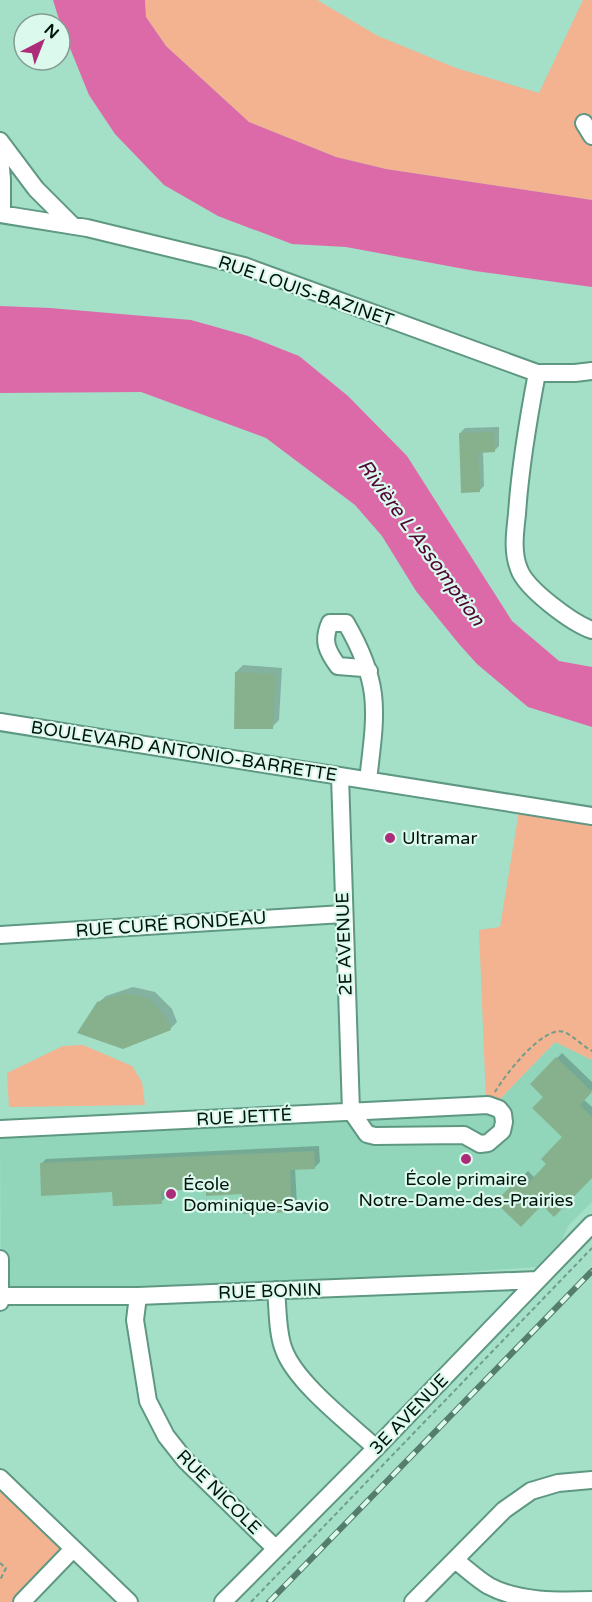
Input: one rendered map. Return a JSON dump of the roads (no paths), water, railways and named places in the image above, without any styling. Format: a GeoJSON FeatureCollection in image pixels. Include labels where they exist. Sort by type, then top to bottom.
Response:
{"type":"FeatureCollection","features":[{"type":"Feature","properties":{"kind":"street"},"geometry":{"type":"LineString","coordinates":[[0,141],[36,189],[73,226]]}},
{"type":"Feature","properties":{"kind":"street"},"geometry":{"type":"LineString","coordinates":[[0,158],[1,214]]}},
{"type":"Feature","properties":{"kind":"street","name":"RUE LOUIS-BAZINET"},"geometry":{"type":"LineString","coordinates":[[1,214],[87,228],[244,266],[537,373],[592,371]]}},
{"type":"Feature","properties":{"kind":"street"},"geometry":{"type":"LineString","coordinates":[[537,373],[526,431],[519,490],[514,545],[519,570],[555,609],[592,630]]}},
{"type":"Feature","properties":{"kind":"street"},"geometry":{"type":"LineString","coordinates":[[368,780],[375,725],[375,700],[369,671]]}},
{"type":"Feature","properties":{"kind":"street","name":"BOULEVARD ANTONIO-BARRETTE"},"geometry":{"type":"LineString","coordinates":[[0,722],[592,816]]}},
{"type":"Feature","properties":{"kind":"street","name":"2E AVENUE"},"geometry":{"type":"LineString","coordinates":[[340,776],[351,1112]]}},
{"type":"Feature","properties":{"kind":"street","name":"RUE CURÉ RONDEAU"},"geometry":{"type":"LineString","coordinates":[[0,935],[343,914]]}},
{"type":"Feature","properties":{"kind":"street","name":"RUE JETTÉ"},"geometry":{"type":"LineString","coordinates":[[0,1129],[488,1105],[499,1109],[503,1114],[504,1122],[502,1131],[494,1140],[480,1144],[464,1135],[375,1136],[367,1134],[351,1112]]}},
{"type":"Feature","properties":{"kind":"street","name":"3E AVENUE"},"geometry":{"type":"LineString","coordinates":[[223,1602],[376,1448],[592,1224]]}},
{"type":"Feature","properties":{"kind":"street"},"geometry":{"type":"LineString","coordinates":[[0,1259],[1,1299]]}},
{"type":"Feature","properties":{"kind":"street","name":"RUE BONIN"},"geometry":{"type":"LineString","coordinates":[[1,1299],[138,1296],[538,1280]]}},
{"type":"Feature","properties":{"kind":"street"},"geometry":{"type":"LineString","coordinates":[[276,1290],[280,1337],[289,1361],[317,1393],[376,1448]]}},
{"type":"Feature","properties":{"kind":"street","name":"RUE NICOLE"},"geometry":{"type":"LineString","coordinates":[[138,1296],[135,1320],[143,1377],[148,1401],[166,1436],[185,1460],[275,1548]]}},
{"type":"Feature","properties":{"kind":"street"},"geometry":{"type":"LineString","coordinates":[[0,1478],[129,1602]]}},
{"type":"Feature","properties":{"kind":"street"},"geometry":{"type":"LineString","coordinates":[[413,1602],[504,1510],[531,1491],[558,1483],[592,1480]]}},
{"type":"Feature","properties":{"kind":"street"},"geometry":{"type":"LineString","coordinates":[[22,1602],[73,1549]]}},
{"type":"Feature","properties":{"kind":"street"},"geometry":{"type":"LineString","coordinates":[[455,1560],[490,1587],[506,1594],[549,1602],[592,1600]]}},
{"type":"Feature","properties":{"kind":"water"},"geometry":{"type":"Polygon","coordinates":[[[53,0],[145,0],[146,17],[166,46],[249,122],[336,157],[386,169],[592,200],[592,287],[475,271],[346,247],[292,244],[218,216],[164,185],[115,134],[89,95],[72,53],[72,12],[57,12],[53,0]]]}},
{"type":"Feature","properties":{"kind":"water","name":"Rivière L'Assomption"},"geometry":{"type":"Polygon","coordinates":[[[0,306],[191,320],[248,336],[299,356],[348,396],[407,456],[512,621],[559,661],[592,667],[592,727],[528,707],[477,664],[416,591],[382,536],[355,505],[266,438],[141,392],[0,393],[0,306]]]}},
{"type":"Feature","properties":{"kind":"railway"},"geometry":{"type":"LineString","coordinates":[[269,1602],[592,1271]]}},
{"type":"Feature","properties":{"kind":"place","name":"Ultramar"},"geometry":{"type":"Point","coordinates":[390,838]}},
{"type":"Feature","properties":{"kind":"place","name":"École primaire Notre-Dame-des-Prairies"},"geometry":{"type":"Point","coordinates":[466,1159]}},
{"type":"Feature","properties":{"kind":"place","name":"École Dominique-Savio"},"geometry":{"type":"Point","coordinates":[171,1194]}}]}
